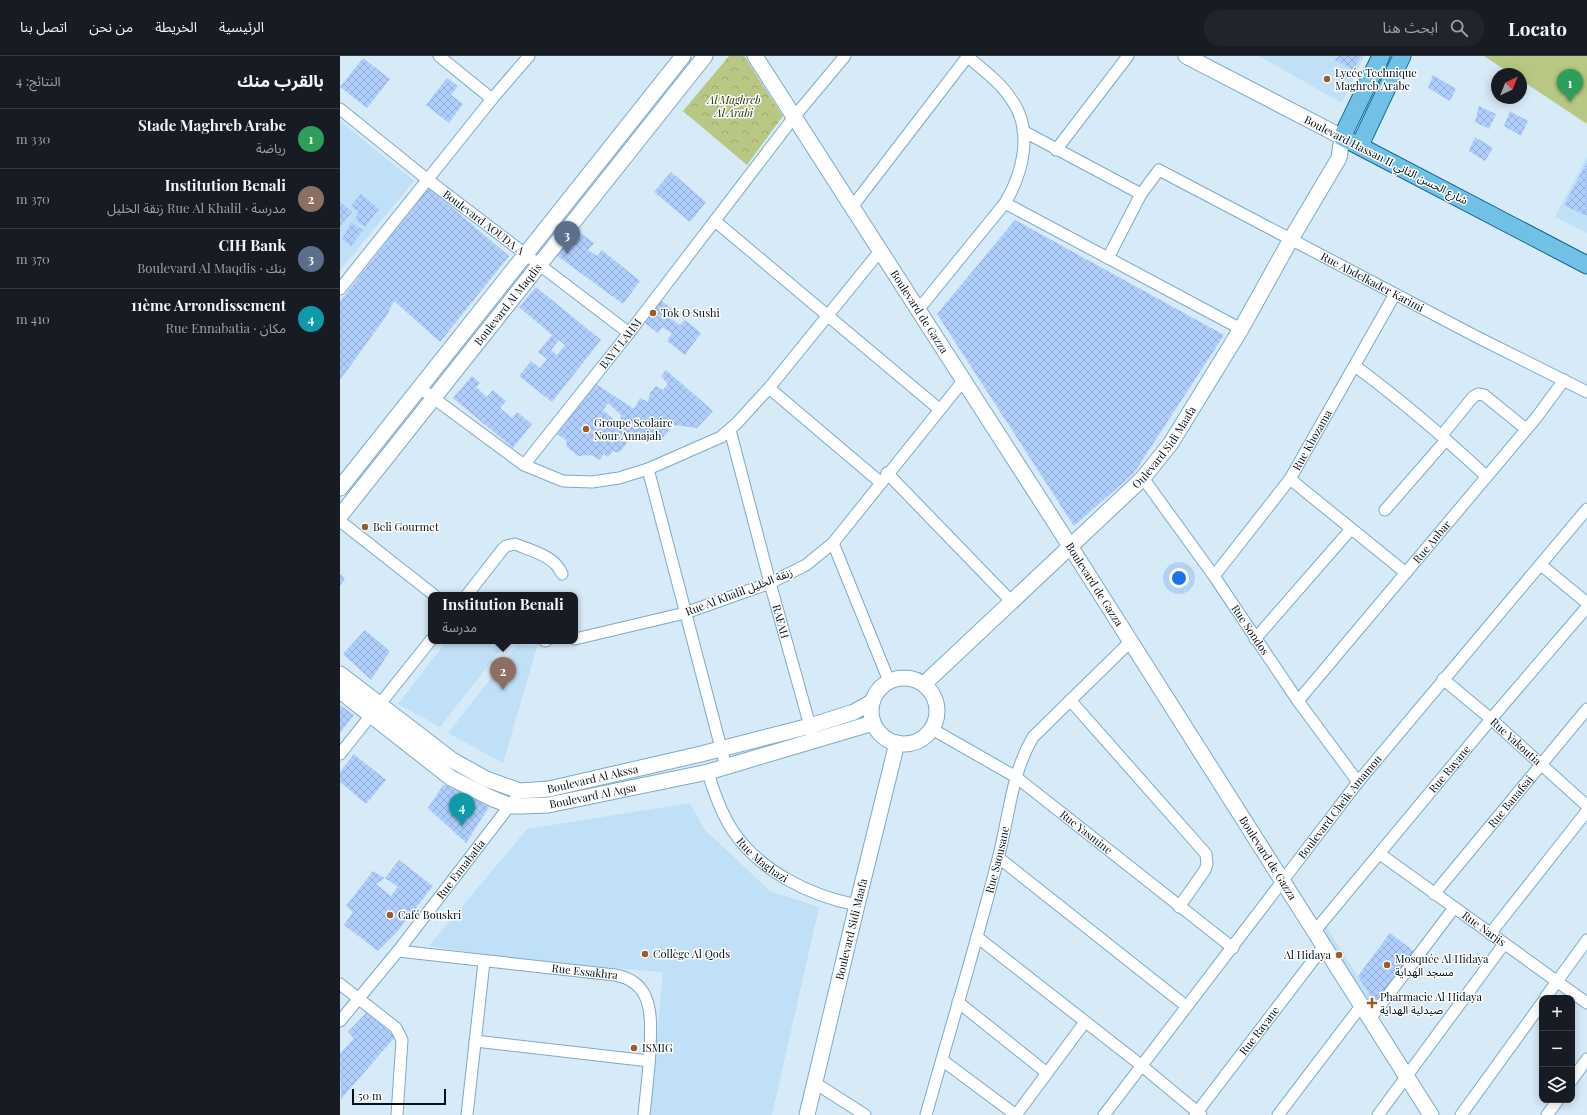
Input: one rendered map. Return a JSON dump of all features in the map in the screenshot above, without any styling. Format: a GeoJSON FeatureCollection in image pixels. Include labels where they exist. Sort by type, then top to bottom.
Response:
{"type":"FeatureCollection","features":[{"type":"Feature","properties":{"kind":"main road"},"geometry":{"type":"LineString","coordinates":[[1342,137],[1381,56]]}},
{"type":"Feature","properties":{"kind":"main road"},"geometry":{"type":"LineString","coordinates":[[1360,145],[1402,56]]}},
{"type":"Feature","properties":{"kind":"main road","name":"Boulevard Hassan II شارع الحسن الثاني"},"geometry":{"type":"LineString","coordinates":[[1342,137],[1360,145],[1587,265]]}},
{"type":"Feature","properties":{"kind":"street"},"geometry":{"type":"LineString","coordinates":[[439,56],[492,99]]}},
{"type":"Feature","properties":{"kind":"street"},"geometry":{"type":"LineString","coordinates":[[340,289],[492,99],[530,56]]}},
{"type":"Feature","properties":{"kind":"street","name":"Boulevard Al Maqdis"},"geometry":{"type":"LineString","coordinates":[[340,488],[683,56]]}},
{"type":"Feature","properties":{"kind":"street","name":"Boulevard Al Maqdis"},"geometry":{"type":"LineString","coordinates":[[340,516],[705,56]]}},
{"type":"Feature","properties":{"kind":"street","name":"Boulevard de Gazza"},"geometry":{"type":"LineString","coordinates":[[755,56],[1131,641],[1431,1115]]}},
{"type":"Feature","properties":{"kind":"street","name":"BAYT LAHM"},"geometry":{"type":"LineString","coordinates":[[524,465],[629,333],[794,117],[845,56]]}},
{"type":"Feature","properties":{"kind":"street"},"geometry":{"type":"LineString","coordinates":[[852,206],[968,56],[1006,91],[1020,116],[1023,131],[1021,166],[1015,186],[1005,202],[918,310]]}},
{"type":"Feature","properties":{"kind":"street"},"geometry":{"type":"LineString","coordinates":[[1056,150],[1128,56]]}},
{"type":"Feature","properties":{"kind":"street","name":"Boulevard Hassan II شارع الحسن الثاني"},"geometry":{"type":"LineString","coordinates":[[1186,56],[1342,137]]}},
{"type":"Feature","properties":{"kind":"street","name":"Boulevard AOUDA A"},"geometry":{"type":"LineString","coordinates":[[340,108],[428,180],[541,264],[629,333]]}},
{"type":"Feature","properties":{"kind":"street"},"geometry":{"type":"LineString","coordinates":[[1023,131],[1056,150],[1141,194],[1108,258]]}},
{"type":"Feature","properties":{"kind":"street"},"geometry":{"type":"LineString","coordinates":[[1339,158],[1342,137]]}},
{"type":"Feature","properties":{"kind":"street"},"geometry":{"type":"LineString","coordinates":[[1339,158],[1360,145]]}},
{"type":"Feature","properties":{"kind":"street","name":"Oulevard Sidi Maafa"},"geometry":{"type":"LineString","coordinates":[[924,684],[1142,478],[1171,442],[1241,328],[1290,239],[1339,158]]}},
{"type":"Feature","properties":{"kind":"street","name":"Rue Abdelkader Karimi"},"geometry":{"type":"LineString","coordinates":[[1141,194],[1160,170],[1395,294],[1587,392]]}},
{"type":"Feature","properties":{"kind":"street"},"geometry":{"type":"LineString","coordinates":[[1005,202],[1241,328]]}},
{"type":"Feature","properties":{"kind":"street"},"geometry":{"type":"LineString","coordinates":[[715,221],[939,409]]}},
{"type":"Feature","properties":{"kind":"street"},"geometry":{"type":"LineString","coordinates":[[420,388],[524,465],[558,479],[583,483],[619,478],[648,469],[705,445],[730,430],[769,388],[880,251]]}},
{"type":"Feature","properties":{"kind":"street","name":"Rue Khozama"},"geometry":{"type":"LineString","coordinates":[[1214,576],[1290,479],[1395,294]]}},
{"type":"Feature","properties":{"kind":"street"},"geometry":{"type":"LineString","coordinates":[[1355,366],[1392,394],[1486,476]]}},
{"type":"Feature","properties":{"kind":"street","name":"Rue Anbar"},"geometry":{"type":"LineString","coordinates":[[1298,701],[1550,401],[1564,380]]}},
{"type":"Feature","properties":{"kind":"street","name":"Rue Al Khalil زنقة الخليل"},"geometry":{"type":"LineString","coordinates":[[578,638],[685,613],[770,583],[806,565],[833,542],[963,381]]}},
{"type":"Feature","properties":{"kind":"street"},"geometry":{"type":"LineString","coordinates":[[769,388],[880,482]]}},
{"type":"Feature","properties":{"kind":"street"},"geometry":{"type":"LineString","coordinates":[[1385,510],[1444,438],[1474,397],[1478,394],[1484,395],[1526,429]]}},
{"type":"Feature","properties":{"kind":"street","name":"RAFAH"},"geometry":{"type":"LineString","coordinates":[[730,430],[814,742]]}},
{"type":"Feature","properties":{"kind":"street"},"geometry":{"type":"LineString","coordinates":[[648,469],[726,766]]}},
{"type":"Feature","properties":{"kind":"street"},"geometry":{"type":"LineString","coordinates":[[888,473],[1012,602]]}},
{"type":"Feature","properties":{"kind":"street","name":"Rue Sondos"},"geometry":{"type":"LineString","coordinates":[[1142,478],[1214,576],[1298,701],[1358,782]]}},
{"type":"Feature","properties":{"kind":"street"},"geometry":{"type":"LineString","coordinates":[[1290,479],[1406,573]]}},
{"type":"Feature","properties":{"kind":"street","name":"Boulevard Cheik Amamou"},"geometry":{"type":"LineString","coordinates":[[1104,1115],[1186,1006],[1233,948],[1282,880],[1358,782],[1587,509]]}},
{"type":"Feature","properties":{"kind":"street"},"geometry":{"type":"LineString","coordinates":[[340,521],[430,592]]}},
{"type":"Feature","properties":{"kind":"street"},"geometry":{"type":"LineString","coordinates":[[1255,639],[1351,529]]}},
{"type":"Feature","properties":{"kind":"street"},"geometry":{"type":"LineString","coordinates":[[833,542],[889,681]]}},
{"type":"Feature","properties":{"kind":"street"},"geometry":{"type":"LineString","coordinates":[[469,592],[502,550],[511,544],[515,544],[549,558],[559,567],[562,574]]}},
{"type":"Feature","properties":{"kind":"street"},"geometry":{"type":"LineString","coordinates":[[1541,564],[1587,604]]}},
{"type":"Feature","properties":{"kind":"street","name":"Rue Rayane"},"geometry":{"type":"LineString","coordinates":[[1314,932],[1491,719],[1587,607]]}},
{"type":"Feature","properties":{"kind":"street","name":"Rue Saousane"},"geometry":{"type":"LineString","coordinates":[[926,1115],[999,858],[1016,777],[1033,737],[1131,641]]}},
{"type":"Feature","properties":{"kind":"street"},"geometry":{"type":"LineString","coordinates":[[340,754],[428,644]]}},
{"type":"Feature","properties":{"kind":"street","name":"Boulevard Al Akssa"},"geometry":{"type":"LineString","coordinates":[[340,674],[375,711],[467,769],[499,784],[520,791],[549,789],[810,726],[854,712],[872,702]]}},
{"type":"Feature","properties":{"kind":"street"},"geometry":{"type":"LineString","coordinates":[[907,677],[924,684],[931,691],[937,705],[936,720],[932,729],[920,740],[909,744],[897,743],[885,738],[873,723],[871,713],[872,702],[880,687],[889,681],[907,677]]}},
{"type":"Feature","properties":{"kind":"street","name":"Rue Yakoutia"},"geometry":{"type":"LineString","coordinates":[[1443,679],[1541,763],[1587,806]]}},
{"type":"Feature","properties":{"kind":"street","name":"Boulevard Al Aqsa"},"geometry":{"type":"LineString","coordinates":[[340,691],[375,711],[446,775],[477,792],[511,806],[548,804],[708,772],[814,742],[873,723]]}},
{"type":"Feature","properties":{"kind":"street"},"geometry":{"type":"LineString","coordinates":[[1070,700],[1206,854],[1207,864],[1205,870],[1179,907]]}},
{"type":"Feature","properties":{"kind":"street","name":"Rue Banafsaj"},"geometry":{"type":"LineString","coordinates":[[1434,894],[1587,709]]}},
{"type":"Feature","properties":{"kind":"street","name":"Rue Yasmine"},"geometry":{"type":"LineString","coordinates":[[932,729],[1016,777],[1179,907],[1233,948]]}},
{"type":"Feature","properties":{"kind":"street","name":"Boulevard Sidi Maafa"},"geometry":{"type":"LineString","coordinates":[[807,1115],[856,905],[897,743]]}},
{"type":"Feature","properties":{"kind":"street","name":"Rue Maghazi"},"geometry":{"type":"LineString","coordinates":[[708,772],[716,798],[726,820],[740,840],[756,857],[777,873],[798,885],[831,899],[856,905]]}},
{"type":"Feature","properties":{"kind":"street","name":"Rue Ennabatia"},"geometry":{"type":"LineString","coordinates":[[340,1021],[398,951],[511,806],[520,791]]}},
{"type":"Feature","properties":{"kind":"street"},"geometry":{"type":"LineString","coordinates":[[1490,934],[1587,811]]}},
{"type":"Feature","properties":{"kind":"street","name":"Rue Narjis"},"geometry":{"type":"LineString","coordinates":[[1380,854],[1587,1003]]}},
{"type":"Feature","properties":{"kind":"street"},"geometry":{"type":"LineString","coordinates":[[999,858],[1186,1006]]}},
{"type":"Feature","properties":{"kind":"street"},"geometry":{"type":"LineString","coordinates":[[1370,1019],[1454,908]]}},
{"type":"Feature","properties":{"kind":"street"},"geometry":{"type":"LineString","coordinates":[[977,937],[1142,1066],[1198,1114]]}},
{"type":"Feature","properties":{"kind":"street"},"geometry":{"type":"LineString","coordinates":[[1547,995],[1587,940]]}},
{"type":"Feature","properties":{"kind":"street"},"geometry":{"type":"LineString","coordinates":[[1378,1115],[1504,944]]}},
{"type":"Feature","properties":{"kind":"street","name":"Rue Rayane"},"geometry":{"type":"LineString","coordinates":[[1198,1114],[1324,946]]}},
{"type":"Feature","properties":{"kind":"street","name":"Rue Essakhra"},"geometry":{"type":"LineString","coordinates":[[398,951],[615,976],[631,981],[644,994],[651,1013],[649,1061],[644,1115]]}},
{"type":"Feature","properties":{"kind":"street"},"geometry":{"type":"LineString","coordinates":[[467,1115],[484,962]]}},
{"type":"Feature","properties":{"kind":"street"},"geometry":{"type":"LineString","coordinates":[[340,984],[396,1028],[400,1034],[402,1040],[397,1115]]}},
{"type":"Feature","properties":{"kind":"street"},"geometry":{"type":"LineString","coordinates":[[958,1002],[1047,1073]]}},
{"type":"Feature","properties":{"kind":"street"},"geometry":{"type":"LineString","coordinates":[[1278,1115],[1362,1006]]}},
{"type":"Feature","properties":{"kind":"street"},"geometry":{"type":"LineString","coordinates":[[1461,1115],[1539,1007]]}},
{"type":"Feature","properties":{"kind":"street"},"geometry":{"type":"LineString","coordinates":[[942,1060],[1016,1115],[1085,1022]]}},
{"type":"Feature","properties":{"kind":"street"},"geometry":{"type":"LineString","coordinates":[[475,1042],[649,1061]]}},
{"type":"Feature","properties":{"kind":"street"},"geometry":{"type":"LineString","coordinates":[[1575,1076],[1587,1059]]}},
{"type":"Feature","properties":{"kind":"street"},"geometry":{"type":"LineString","coordinates":[[815,1083],[865,1115]]}},
{"type":"Feature","properties":{"kind":"street"},"geometry":{"type":"LineString","coordinates":[[1547,1115],[1556,1103]]}},
{"type":"Feature","properties":{"kind":"shaded area","name":"Lycée Technique Maghreb Arabe"},"geometry":{"type":"Polygon","coordinates":[[[1259,56],[1364,56],[1342,103],[1259,56]]]}},
{"type":"Feature","properties":{"kind":"shaded area"},"geometry":{"type":"Polygon","coordinates":[[[340,121],[414,181],[340,270],[340,121]]]}},
{"type":"Feature","properties":{"kind":"shaded area"},"geometry":{"type":"Polygon","coordinates":[[[1587,156],[1587,233],[1555,217],[1587,156]]]}},
{"type":"Feature","properties":{"kind":"shaded area"},"geometry":{"type":"Polygon","coordinates":[[[445,644],[505,644],[440,727],[398,704],[445,644]]]}},
{"type":"Feature","properties":{"kind":"shaded area"},"geometry":{"type":"Polygon","coordinates":[[[517,645],[537,647],[503,763],[448,733],[517,645]]]}},
{"type":"Feature","properties":{"kind":"shaded area","name":"Collège Al Qods"},"geometry":{"type":"Polygon","coordinates":[[[690,803],[704,829],[770,891],[819,907],[772,1115],[650,1115],[663,972],[534,962],[429,946],[527,829],[690,803]]]}},
{"type":"Feature","properties":{"kind":"shaded area","name":"Al Hidaya"},"geometry":{"type":"Polygon","coordinates":[[[1326,926],[1376,1005],[1370,1013],[1320,934],[1326,926]]]}},
{"type":"Feature","properties":{"kind":"green space","name":"Al Maghreb Al Arabi"},"geometry":{"type":"Polygon","coordinates":[[[729,56],[744,56],[783,116],[747,165],[683,111],[729,56]]]}},
{"type":"Feature","properties":{"kind":"green space"},"geometry":{"type":"Polygon","coordinates":[[[1484,56],[1587,56],[1587,124],[1527,84],[1527,68],[1502,68],[1484,56]]]}},
{"type":"Feature","properties":{"kind":"building"},"geometry":{"type":"Polygon","coordinates":[[[1338,56],[1361,56],[1353,70],[1335,60],[1338,56]]]}},
{"type":"Feature","properties":{"kind":"building"},"geometry":{"type":"Polygon","coordinates":[[[363,58],[390,79],[367,108],[340,87],[363,58]]]}},
{"type":"Feature","properties":{"kind":"building"},"geometry":{"type":"Polygon","coordinates":[[[1433,75],[1456,89],[1450,101],[1428,88],[1433,75]]]}},
{"type":"Feature","properties":{"kind":"building"},"geometry":{"type":"Polygon","coordinates":[[[447,78],[458,86],[451,95],[463,104],[449,123],[426,105],[447,78]]]}},
{"type":"Feature","properties":{"kind":"building"},"geometry":{"type":"Polygon","coordinates":[[[1479,106],[1496,114],[1489,129],[1475,122],[1479,106]]]}},
{"type":"Feature","properties":{"kind":"building"},"geometry":{"type":"Polygon","coordinates":[[[1510,111],[1528,121],[1521,136],[1504,126],[1510,111]]]}},
{"type":"Feature","properties":{"kind":"building"},"geometry":{"type":"Polygon","coordinates":[[[1475,137],[1493,148],[1485,161],[1469,151],[1475,137]]]}},
{"type":"Feature","properties":{"kind":"building"},"geometry":{"type":"Polygon","coordinates":[[[1587,162],[1587,216],[1564,205],[1587,162]]]}},
{"type":"Feature","properties":{"kind":"building"},"geometry":{"type":"Polygon","coordinates":[[[671,172],[706,202],[690,222],[654,192],[671,172]]]}},
{"type":"Feature","properties":{"kind":"building"},"geometry":{"type":"Polygon","coordinates":[[[429,188],[509,256],[440,342],[394,301],[387,315],[340,380],[340,301],[429,188]]]}},
{"type":"Feature","properties":{"kind":"building"},"geometry":{"type":"Polygon","coordinates":[[[361,194],[379,209],[365,227],[355,219],[359,212],[351,206],[361,194]]]}},
{"type":"Feature","properties":{"kind":"building"},"geometry":{"type":"Polygon","coordinates":[[[340,202],[352,212],[340,226],[340,202]]]}},
{"type":"Feature","properties":{"kind":"building"},"geometry":{"type":"Polygon","coordinates":[[[1015,220],[1224,335],[1134,473],[1074,526],[937,314],[1015,220]]]}},
{"type":"Feature","properties":{"kind":"building"},"geometry":{"type":"Polygon","coordinates":[[[351,222],[363,230],[351,246],[342,239],[351,222]]]}},
{"type":"Feature","properties":{"kind":"building"},"geometry":{"type":"Polygon","coordinates":[[[576,230],[594,243],[588,250],[597,256],[602,250],[640,281],[623,304],[556,255],[576,230]]]}},
{"type":"Feature","properties":{"kind":"building"},"geometry":{"type":"Polygon","coordinates":[[[536,287],[601,340],[552,402],[519,376],[531,361],[540,368],[547,359],[538,352],[552,335],[519,307],[536,287]],[[559,340],[551,350],[557,355],[565,345],[559,340]]]}},
{"type":"Feature","properties":{"kind":"building"},"geometry":{"type":"Polygon","coordinates":[[[660,299],[675,312],[670,318],[680,325],[685,320],[701,333],[685,355],[667,341],[672,333],[662,327],[658,333],[642,321],[660,299]]]}},
{"type":"Feature","properties":{"kind":"building"},"geometry":{"type":"Polygon","coordinates":[[[666,370],[713,411],[697,428],[674,425],[663,437],[643,435],[637,440],[633,435],[619,453],[613,451],[608,457],[604,454],[600,460],[591,455],[578,456],[567,447],[566,440],[557,434],[596,384],[634,409],[640,398],[648,402],[650,393],[656,386],[663,390],[668,384],[661,376],[666,370]],[[608,403],[603,410],[617,422],[622,416],[608,403]]]}},
{"type":"Feature","properties":{"kind":"building"},"geometry":{"type":"Polygon","coordinates":[[[472,376],[480,383],[476,387],[487,397],[493,390],[506,401],[500,408],[512,418],[517,412],[532,424],[513,448],[453,398],[472,376]]]}},
{"type":"Feature","properties":{"kind":"building"},"geometry":{"type":"Polygon","coordinates":[[[340,574],[345,578],[340,586],[340,574]]]}},
{"type":"Feature","properties":{"kind":"building"},"geometry":{"type":"Polygon","coordinates":[[[365,630],[390,651],[371,680],[343,654],[365,630]]]}},
{"type":"Feature","properties":{"kind":"building"},"geometry":{"type":"Polygon","coordinates":[[[340,705],[354,715],[340,733],[340,705]]]}},
{"type":"Feature","properties":{"kind":"building"},"geometry":{"type":"Polygon","coordinates":[[[354,754],[386,780],[366,804],[340,782],[340,772],[354,754]]]}},
{"type":"Feature","properties":{"kind":"building"},"geometry":{"type":"Polygon","coordinates":[[[443,785],[462,788],[489,807],[466,843],[428,808],[443,785]]]}},
{"type":"Feature","properties":{"kind":"building"},"geometry":{"type":"Polygon","coordinates":[[[399,860],[433,886],[397,932],[378,951],[344,925],[353,912],[346,906],[373,871],[385,878],[399,860]],[[385,878],[376,884],[391,896],[398,887],[385,878]]]}},
{"type":"Feature","properties":{"kind":"building","name":"Mosquée Al Hidaya مسجد الهداية"},"geometry":{"type":"Polygon","coordinates":[[[1390,933],[1416,953],[1376,1005],[1358,976],[1390,933]]]}},
{"type":"Feature","properties":{"kind":"building"},"geometry":{"type":"Polygon","coordinates":[[[367,1012],[395,1037],[341,1099],[340,1054],[354,1038],[348,1032],[367,1012]]]}},
{"type":"Feature","properties":{"kind":"place","name":"Lycée Technique Maghreb Arabe"},"geometry":{"type":"Point","coordinates":[1327,79]}},
{"type":"Feature","properties":{"kind":"place","name":"Stade Maghreb Arabe"},"geometry":{"type":"Point","coordinates":[1570,102]}},
{"type":"Feature","properties":{"kind":"place","name":"CIH Bank"},"geometry":{"type":"Point","coordinates":[567,254]}},
{"type":"Feature","properties":{"kind":"place","name":"Tok O Sushi"},"geometry":{"type":"Point","coordinates":[653,313]}},
{"type":"Feature","properties":{"kind":"place","name":"Groupe Scolaire Nour Annajah"},"geometry":{"type":"Point","coordinates":[586,429]}},
{"type":"Feature","properties":{"kind":"place","name":"Beli Gourmet"},"geometry":{"type":"Point","coordinates":[365,527]}},
{"type":"Feature","properties":{"kind":"place","name":"Institution Benali"},"geometry":{"type":"Point","coordinates":[503,690]}},
{"type":"Feature","properties":{"kind":"place","name":"11ème Arrondissement"},"geometry":{"type":"Point","coordinates":[462,826]}},
{"type":"Feature","properties":{"kind":"place","name":"Café Bouskri"},"geometry":{"type":"Point","coordinates":[390,915]}},
{"type":"Feature","properties":{"kind":"place","name":"Collège Al Qods"},"geometry":{"type":"Point","coordinates":[645,954]}},
{"type":"Feature","properties":{"kind":"place","name":"Al Hidaya"},"geometry":{"type":"Point","coordinates":[1339,955]}},
{"type":"Feature","properties":{"kind":"place","name":"Mosquée Al Hidaya مسجد الهداية"},"geometry":{"type":"Point","coordinates":[1387,965]}},
{"type":"Feature","properties":{"kind":"place","name":"Pharmacie Al Hidaya صيدلية الهداية"},"geometry":{"type":"Point","coordinates":[1372,1003]}},
{"type":"Feature","properties":{"kind":"place","name":"ISMIG"},"geometry":{"type":"Point","coordinates":[634,1048]}}]}
